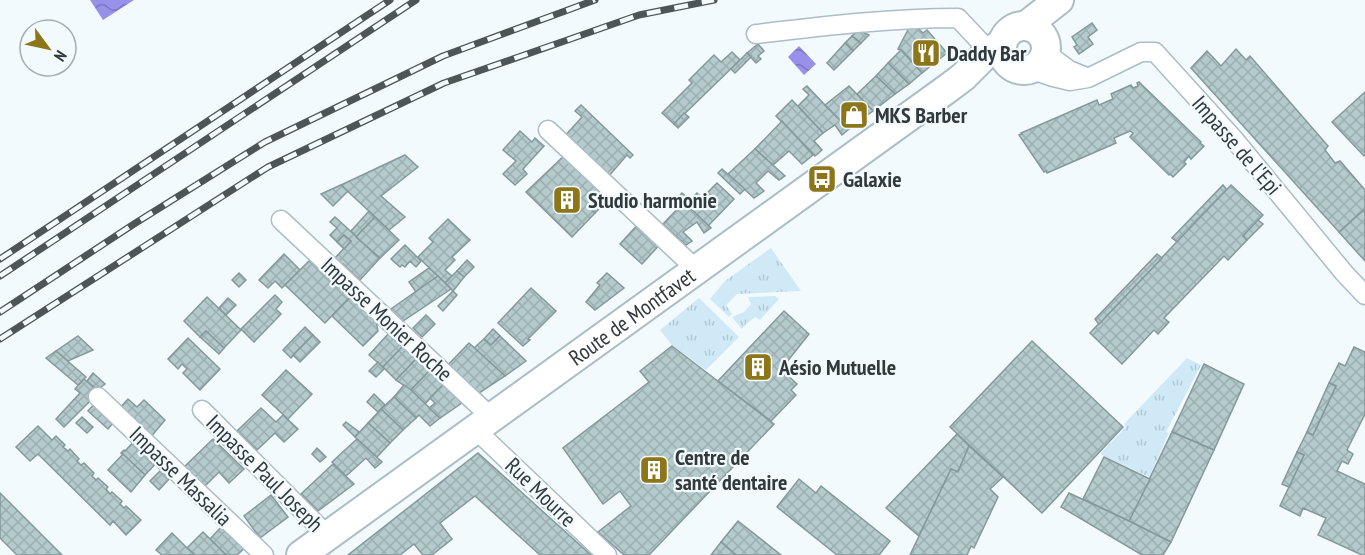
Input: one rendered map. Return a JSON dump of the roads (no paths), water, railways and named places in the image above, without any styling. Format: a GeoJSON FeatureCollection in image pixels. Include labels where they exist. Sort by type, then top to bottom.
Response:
{"type":"FeatureCollection","features":[{"type":"Feature","properties":{"kind":"main road"},"geometry":{"type":"LineString","coordinates":[[1021,49],[1058,1]]}},
{"type":"Feature","properties":{"kind":"main road","name":"Route de Montfavet"},"geometry":{"type":"LineString","coordinates":[[301,555],[963,77],[1021,49]]}},
{"type":"Feature","properties":{"kind":"street"},"geometry":{"type":"LineString","coordinates":[[756,34],[849,23],[958,18],[1021,49]]}},
{"type":"Feature","properties":{"kind":"street","name":"Impasse de l'Epi"},"geometry":{"type":"LineString","coordinates":[[1021,49],[1053,77],[1070,81],[1088,78],[1140,52],[1155,52],[1233,138],[1365,295]]}},
{"type":"Feature","properties":{"kind":"street"},"geometry":{"type":"LineString","coordinates":[[548,130],[697,270]]}},
{"type":"Feature","properties":{"kind":"street","name":"Impasse Monier Roche"},"geometry":{"type":"LineString","coordinates":[[281,220],[484,423]]}},
{"type":"Feature","properties":{"kind":"street","name":"Impasse Massalia"},"geometry":{"type":"LineString","coordinates":[[98,398],[264,555]]}},
{"type":"Feature","properties":{"kind":"street","name":"Impasse Paul Joseph"},"geometry":{"type":"LineString","coordinates":[[202,410],[328,536]]}},
{"type":"Feature","properties":{"kind":"street","name":"Rue Mourre"},"geometry":{"type":"LineString","coordinates":[[484,423],[607,555]]}},
{"type":"Feature","properties":{"kind":"water"},"geometry":{"type":"Polygon","coordinates":[[[90,0],[134,0],[103,20],[90,0]]]}},
{"type":"Feature","properties":{"kind":"water"},"geometry":{"type":"Polygon","coordinates":[[[799,46],[816,64],[804,75],[788,57],[799,46]]]}},
{"type":"Feature","properties":{"kind":"railway"},"geometry":{"type":"LineString","coordinates":[[0,259],[390,0]]}},
{"type":"Feature","properties":{"kind":"railway"},"geometry":{"type":"LineString","coordinates":[[0,276],[416,0]]}},
{"type":"Feature","properties":{"kind":"railway"},"geometry":{"type":"LineString","coordinates":[[0,312],[265,142],[443,56],[595,0]]}},
{"type":"Feature","properties":{"kind":"railway"},"geometry":{"type":"LineString","coordinates":[[0,339],[268,167],[444,83],[639,15],[714,0]]}},
{"type":"Feature","properties":{"kind":"place","name":"Daddy Bar"},"geometry":{"type":"Point","coordinates":[926,53]}},
{"type":"Feature","properties":{"kind":"place","name":"MKS Barber"},"geometry":{"type":"Point","coordinates":[854,115]}},
{"type":"Feature","properties":{"kind":"place","name":"Galaxie"},"geometry":{"type":"Point","coordinates":[822,179]}},
{"type":"Feature","properties":{"kind":"place","name":"Studio harmonie"},"geometry":{"type":"Point","coordinates":[567,200]}},
{"type":"Feature","properties":{"kind":"place","name":"Aésio Mutuelle"},"geometry":{"type":"Point","coordinates":[758,367]}},
{"type":"Feature","properties":{"kind":"place","name":"Centre de santé dentaire"},"geometry":{"type":"Point","coordinates":[654,470]}}]}
